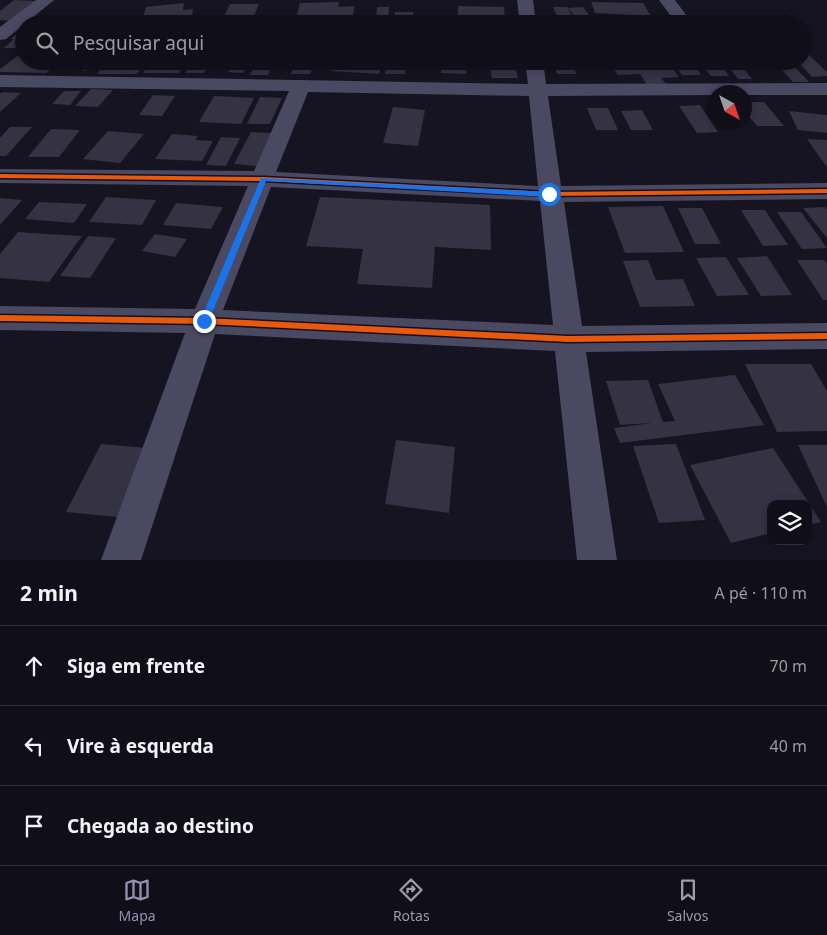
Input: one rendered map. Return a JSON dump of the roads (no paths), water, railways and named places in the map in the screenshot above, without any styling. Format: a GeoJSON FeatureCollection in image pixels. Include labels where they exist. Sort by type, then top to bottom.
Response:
{"type":"FeatureCollection","features":[{"type":"Feature","properties":{"kind":"street"},"geometry":{"type":"LineString","coordinates":[[26,15],[46,0]]}},
{"type":"Feature","properties":{"kind":"street"},"geometry":{"type":"LineString","coordinates":[[525,0],[527,15]]}},
{"type":"Feature","properties":{"kind":"street"},"geometry":{"type":"LineString","coordinates":[[667,0],[678,15]]}},
{"type":"Feature","properties":{"kind":"street"},"geometry":{"type":"LineString","coordinates":[[0,35],[15,24]]}},
{"type":"Feature","properties":{"kind":"street"},"geometry":{"type":"LineString","coordinates":[[536,70],[549,194],[597,560]]}},
{"type":"Feature","properties":{"kind":"street"},"geometry":{"type":"LineString","coordinates":[[0,81],[539,90],[827,90]]}},
{"type":"Feature","properties":{"kind":"street"},"geometry":{"type":"LineString","coordinates":[[121,560],[204,321],[264,179],[300,87]]}},
{"type":"Feature","properties":{"kind":"street"},"geometry":{"type":"LineString","coordinates":[[0,176],[264,179],[549,194],[827,191]]}},
{"type":"Feature","properties":{"kind":"street"},"geometry":{"type":"LineString","coordinates":[[0,318],[204,321],[568,339],[827,336]]}}]}
